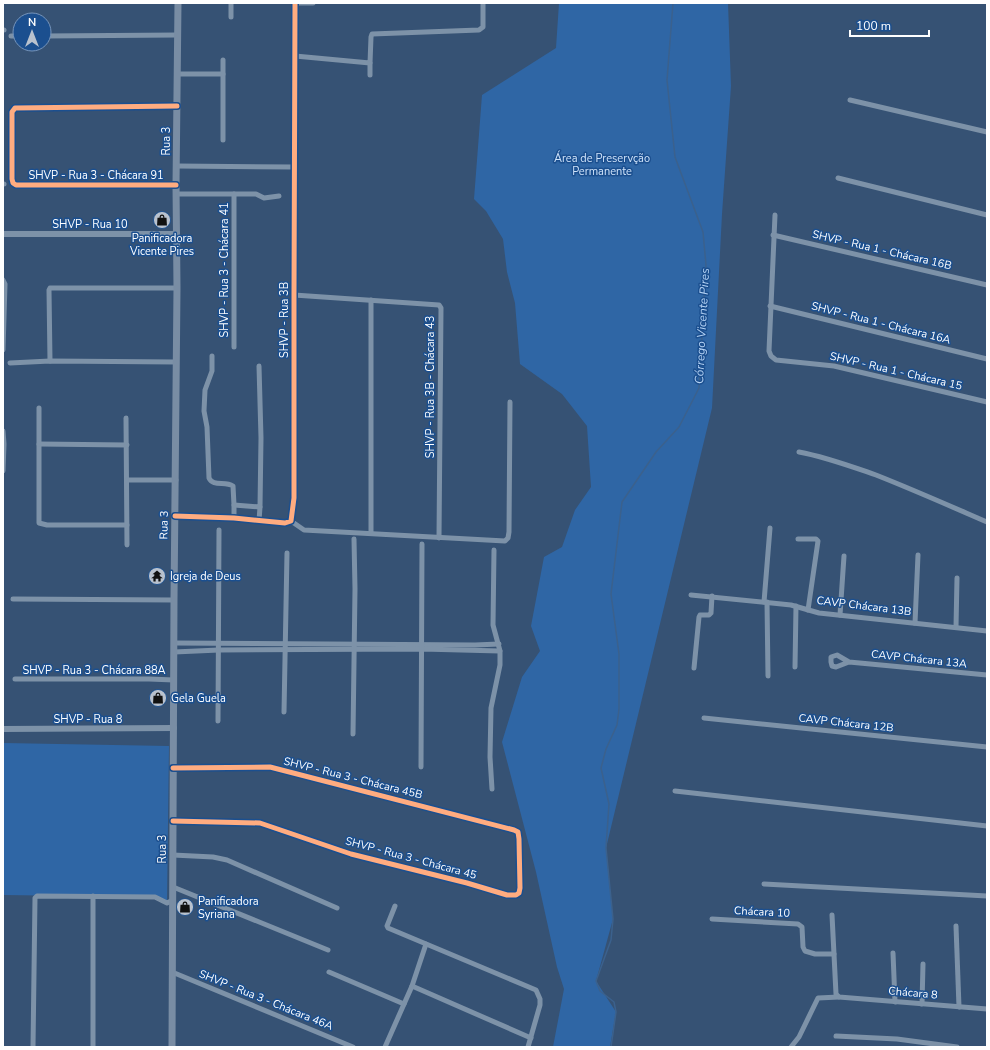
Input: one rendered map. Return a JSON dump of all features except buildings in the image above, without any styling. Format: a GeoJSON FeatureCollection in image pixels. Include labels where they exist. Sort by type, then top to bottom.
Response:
{"type":"FeatureCollection","features":[{"type":"Feature","properties":{"kind":"main road","name":"Rua 3"},"geometry":{"type":"LineString","coordinates":[[172,1047],[178,3]]}},
{"type":"Feature","properties":{"kind":"street"},"geometry":{"type":"LineString","coordinates":[[231,3],[231,17]]}},
{"type":"Feature","properties":{"kind":"street"},"geometry":{"type":"LineString","coordinates":[[295,3],[313,3]]}},
{"type":"Feature","properties":{"kind":"street","name":"SHVP - Rua 3B"},"geometry":{"type":"LineString","coordinates":[[291,521],[294,498],[295,3]]}},
{"type":"Feature","properties":{"kind":"street"},"geometry":{"type":"LineString","coordinates":[[370,75],[370,37],[372,34],[479,30],[483,27],[483,3]]}},
{"type":"Feature","properties":{"kind":"street"},"geometry":{"type":"LineString","coordinates":[[52,36],[178,35]]}},
{"type":"Feature","properties":{"kind":"street"},"geometry":{"type":"LineString","coordinates":[[295,56],[370,63]]}},
{"type":"Feature","properties":{"kind":"street"},"geometry":{"type":"LineString","coordinates":[[222,140],[223,60]]}},
{"type":"Feature","properties":{"kind":"street"},"geometry":{"type":"LineString","coordinates":[[177,74],[223,74]]}},
{"type":"Feature","properties":{"kind":"street"},"geometry":{"type":"LineString","coordinates":[[850,100],[987,132]]}},
{"type":"Feature","properties":{"kind":"street","name":"SHVP - Rua 3 - Chácara 91"},"geometry":{"type":"LineString","coordinates":[[176,185],[13,184],[12,112],[15,108],[177,106]]}},
{"type":"Feature","properties":{"kind":"street"},"geometry":{"type":"LineString","coordinates":[[177,166],[294,167]]}},
{"type":"Feature","properties":{"kind":"street"},"geometry":{"type":"LineString","coordinates":[[838,178],[987,215]]}},
{"type":"Feature","properties":{"kind":"street","name":"SHVP - Rua 3 - Chácara 41"},"geometry":{"type":"LineString","coordinates":[[176,194],[253,194],[264,198],[279,196]]}},
{"type":"Feature","properties":{"kind":"street","name":"SHVP - Rua 3 - Chácara 41"},"geometry":{"type":"LineString","coordinates":[[234,194],[234,347]]}},
{"type":"Feature","properties":{"kind":"street"},"geometry":{"type":"LineString","coordinates":[[770,306],[775,215]]}},
{"type":"Feature","properties":{"kind":"street","name":"SHVP - Rua 10"},"geometry":{"type":"LineString","coordinates":[[3,234],[177,234]]}},
{"type":"Feature","properties":{"kind":"street","name":"SHVP - Rua 1 - Chácara 16B"},"geometry":{"type":"LineString","coordinates":[[773,235],[987,285]]}},
{"type":"Feature","properties":{"kind":"street"},"geometry":{"type":"LineString","coordinates":[[3,280],[5,284],[3,350]]}},
{"type":"Feature","properties":{"kind":"street"},"geometry":{"type":"LineString","coordinates":[[50,361],[50,288],[177,288]]}},
{"type":"Feature","properties":{"kind":"street","name":"SHVP - Rua 3B - Chácara 43"},"geometry":{"type":"LineString","coordinates":[[294,295],[437,304],[440,308],[439,538]]}},
{"type":"Feature","properties":{"kind":"street"},"geometry":{"type":"LineString","coordinates":[[371,533],[372,300]]}},
{"type":"Feature","properties":{"kind":"street","name":"SHVP - Rua 1 - Chácara 16A"},"geometry":{"type":"LineString","coordinates":[[770,306],[987,359]]}},
{"type":"Feature","properties":{"kind":"street","name":"SHVP - Rua 1 - Chácara 15"},"geometry":{"type":"LineString","coordinates":[[770,306],[769,350],[771,356],[776,360],[834,366],[987,402]]}},
{"type":"Feature","properties":{"kind":"street"},"geometry":{"type":"LineString","coordinates":[[212,356],[212,371],[205,390],[204,411],[207,427],[208,478],[213,483],[231,484],[233,488],[234,518]]}},
{"type":"Feature","properties":{"kind":"street"},"geometry":{"type":"LineString","coordinates":[[10,363],[50,361],[176,362]]}},
{"type":"Feature","properties":{"kind":"street"},"geometry":{"type":"LineString","coordinates":[[259,366],[261,438],[259,521]]}},
{"type":"Feature","properties":{"kind":"street"},"geometry":{"type":"LineString","coordinates":[[175,516],[234,518],[278,523],[291,521],[304,530],[501,541],[508,538],[509,532],[510,402]]}},
{"type":"Feature","properties":{"kind":"street"},"geometry":{"type":"LineString","coordinates":[[39,408],[39,523],[47,525],[127,525]]}},
{"type":"Feature","properties":{"kind":"street"},"geometry":{"type":"LineString","coordinates":[[126,418],[127,545]]}},
{"type":"Feature","properties":{"kind":"street"},"geometry":{"type":"LineString","coordinates":[[3,430],[3,471]]}},
{"type":"Feature","properties":{"kind":"street"},"geometry":{"type":"LineString","coordinates":[[39,444],[127,444]]}},
{"type":"Feature","properties":{"kind":"street"},"geometry":{"type":"LineString","coordinates":[[799,452],[818,455],[837,461],[909,488],[987,522]]}},
{"type":"Feature","properties":{"kind":"street"},"geometry":{"type":"LineString","coordinates":[[127,480],[176,480]]}},
{"type":"Feature","properties":{"kind":"street"},"geometry":{"type":"LineString","coordinates":[[234,505],[260,507]]}},
{"type":"Feature","properties":{"kind":"street"},"geometry":{"type":"LineString","coordinates":[[768,676],[765,602],[770,528]]}},
{"type":"Feature","properties":{"kind":"street"},"geometry":{"type":"LineString","coordinates":[[218,721],[219,530]]}},
{"type":"Feature","properties":{"kind":"street"},"geometry":{"type":"LineString","coordinates":[[798,539],[816,539],[818,541],[808,610]]}},
{"type":"Feature","properties":{"kind":"street"},"geometry":{"type":"LineString","coordinates":[[353,734],[354,540]]}},
{"type":"Feature","properties":{"kind":"street"},"geometry":{"type":"LineString","coordinates":[[421,767],[422,544]]}},
{"type":"Feature","properties":{"kind":"street"},"geometry":{"type":"LineString","coordinates":[[492,789],[490,757],[491,708],[500,665],[499,644],[493,625],[494,550]]}},
{"type":"Feature","properties":{"kind":"street"},"geometry":{"type":"LineString","coordinates":[[284,712],[287,553]]}},
{"type":"Feature","properties":{"kind":"street"},"geometry":{"type":"LineString","coordinates":[[915,623],[918,554]]}},
{"type":"Feature","properties":{"kind":"street"},"geometry":{"type":"LineString","coordinates":[[840,615],[844,556]]}},
{"type":"Feature","properties":{"kind":"street"},"geometry":{"type":"LineString","coordinates":[[956,627],[957,578]]}},
{"type":"Feature","properties":{"kind":"street","name":"CAVP Chácara 13B"},"geometry":{"type":"LineString","coordinates":[[690,595],[712,596],[796,606],[819,613],[987,631]]}},
{"type":"Feature","properties":{"kind":"street"},"geometry":{"type":"LineString","coordinates":[[694,668],[699,617],[700,615],[709,615],[711,613],[712,596]]}},
{"type":"Feature","properties":{"kind":"street"},"geometry":{"type":"LineString","coordinates":[[13,599],[174,600]]}},
{"type":"Feature","properties":{"kind":"street"},"geometry":{"type":"LineString","coordinates":[[795,667],[796,606]]}},
{"type":"Feature","properties":{"kind":"street"},"geometry":{"type":"LineString","coordinates":[[174,642],[354,644],[500,651]]}},
{"type":"Feature","properties":{"kind":"street"},"geometry":{"type":"LineString","coordinates":[[200,650],[201,643]]}},
{"type":"Feature","properties":{"kind":"street"},"geometry":{"type":"LineString","coordinates":[[174,652],[200,650],[354,650],[499,644]]}},
{"type":"Feature","properties":{"kind":"street","name":"CAVP Chácara 13A"},"geometry":{"type":"LineString","coordinates":[[849,662],[987,675]]}},
{"type":"Feature","properties":{"kind":"street","name":"SHVP - Rua 3 - Chácara 88A"},"geometry":{"type":"LineString","coordinates":[[15,679],[149,678],[174,680]]}},
{"type":"Feature","properties":{"kind":"street","name":"CAVP Chácara 12B"},"geometry":{"type":"LineString","coordinates":[[704,718],[987,747]]}},
{"type":"Feature","properties":{"kind":"street","name":"SHVP - Rua 8"},"geometry":{"type":"LineString","coordinates":[[3,729],[174,728]]}},
{"type":"Feature","properties":{"kind":"street","name":"SHVP - Rua 3 - Chácara 45B"},"geometry":{"type":"LineString","coordinates":[[173,768],[274,768],[514,830],[518,832],[519,840]]}},
{"type":"Feature","properties":{"kind":"street"},"geometry":{"type":"LineString","coordinates":[[675,791],[987,826]]}},
{"type":"Feature","properties":{"kind":"street","name":"SHVP - Rua 3 - Chácara 45"},"geometry":{"type":"LineString","coordinates":[[173,821],[260,823],[351,854],[513,896],[519,893],[520,888],[519,840]]}},
{"type":"Feature","properties":{"kind":"street"},"geometry":{"type":"LineString","coordinates":[[173,855],[213,856],[227,860],[337,908]]}},
{"type":"Feature","properties":{"kind":"street"},"geometry":{"type":"LineString","coordinates":[[764,884],[987,896]]}},
{"type":"Feature","properties":{"kind":"street"},"geometry":{"type":"LineString","coordinates":[[173,887],[328,950]]}},
{"type":"Feature","properties":{"kind":"street"},"geometry":{"type":"LineString","coordinates":[[33,1047],[35,898],[37,896],[155,897],[167,903],[173,900]]}},
{"type":"Feature","properties":{"kind":"street"},"geometry":{"type":"LineString","coordinates":[[93,896],[93,1046]]}},
{"type":"Feature","properties":{"kind":"street"},"geometry":{"type":"LineString","coordinates":[[395,906],[387,926],[388,928],[536,990],[540,999],[528,1047]]}},
{"type":"Feature","properties":{"kind":"street"},"geometry":{"type":"LineString","coordinates":[[832,915],[834,954],[839,997]]}},
{"type":"Feature","properties":{"kind":"street","name":"Chácara 10"},"geometry":{"type":"LineString","coordinates":[[712,919],[798,924],[802,927],[802,947],[805,951],[815,954],[834,954]]}},
{"type":"Feature","properties":{"kind":"street"},"geometry":{"type":"LineString","coordinates":[[956,926],[959,1007]]}},
{"type":"Feature","properties":{"kind":"street"},"geometry":{"type":"LineString","coordinates":[[385,1047],[412,986],[426,944]]}},
{"type":"Feature","properties":{"kind":"street"},"geometry":{"type":"LineString","coordinates":[[893,952],[895,1002]]}},
{"type":"Feature","properties":{"kind":"street"},"geometry":{"type":"LineString","coordinates":[[922,1004],[923,964]]}},
{"type":"Feature","properties":{"kind":"street","name":"SHVP - Rua 3 - Chácara 46A"},"geometry":{"type":"LineString","coordinates":[[172,972],[353,1047]]}},
{"type":"Feature","properties":{"kind":"street"},"geometry":{"type":"LineString","coordinates":[[329,972],[404,1004]]}},
{"type":"Feature","properties":{"kind":"street"},"geometry":{"type":"LineString","coordinates":[[412,986],[531,1038]]}},
{"type":"Feature","properties":{"kind":"street","name":"Chácara 8"},"geometry":{"type":"LineString","coordinates":[[791,1047],[799,1037],[818,998],[839,997],[987,1009]]}},
{"type":"Feature","properties":{"kind":"street"},"geometry":{"type":"LineString","coordinates":[[836,1036],[897,1039],[957,1047]]}},
{"type":"Feature","properties":{"kind":"green space","name":"Área de Preservção Permanente"},"geometry":{"type":"Polygon","coordinates":[[[559,3],[728,3],[731,86],[722,214],[712,408],[606,848],[613,919],[596,981],[616,1012],[610,1047],[553,1047],[564,989],[557,967],[536,872],[502,742],[522,677],[540,651],[531,626],[544,557],[562,547],[575,510],[591,487],[587,426],[562,394],[520,364],[515,303],[507,272],[503,239],[486,211],[474,199],[482,95],[556,48],[559,3]]]}},
{"type":"Feature","properties":{"kind":"green space"},"geometry":{"type":"Polygon","coordinates":[[[3,743],[169,746],[167,903],[155,897],[3,895],[3,743]]]}},
{"type":"Feature","properties":{"kind":"waterway","name":"Córrego Vicente Pires"},"geometry":{"type":"LineString","coordinates":[[611,1047],[616,1012],[614,1002],[600,991],[596,981],[611,940],[613,919],[606,848],[609,804],[601,768],[606,749],[617,725],[619,709],[619,654],[611,594],[622,502],[656,452],[679,427],[699,388],[706,265],[703,232],[675,157],[667,80],[673,3]]}},
{"type":"Feature","properties":{"kind":"cycle path"},"geometry":{"type":"LineString","coordinates":[[175,516],[234,518],[285,523],[291,521],[294,498],[295,3]]}},
{"type":"Feature","properties":{"kind":"cycle path"},"geometry":{"type":"LineString","coordinates":[[176,185],[16,185],[13,183],[12,179],[12,112],[15,108],[177,106]]}},
{"type":"Feature","properties":{"kind":"cycle path"},"geometry":{"type":"LineString","coordinates":[[173,768],[270,767],[514,830],[518,832],[519,839],[519,893],[516,895],[507,895],[467,883],[351,854],[260,823],[173,821]]}},
{"type":"Feature","properties":{"kind":"place","name":"Panificadora Vicente Pires"},"geometry":{"type":"Point","coordinates":[162,220]}},
{"type":"Feature","properties":{"kind":"place","name":"Igreja de Deus"},"geometry":{"type":"Point","coordinates":[157,576]}},
{"type":"Feature","properties":{"kind":"place","name":"Gela Guela"},"geometry":{"type":"Point","coordinates":[158,698]}},
{"type":"Feature","properties":{"kind":"place","name":"Panificadora Syriana"},"geometry":{"type":"Point","coordinates":[185,907]}}]}
